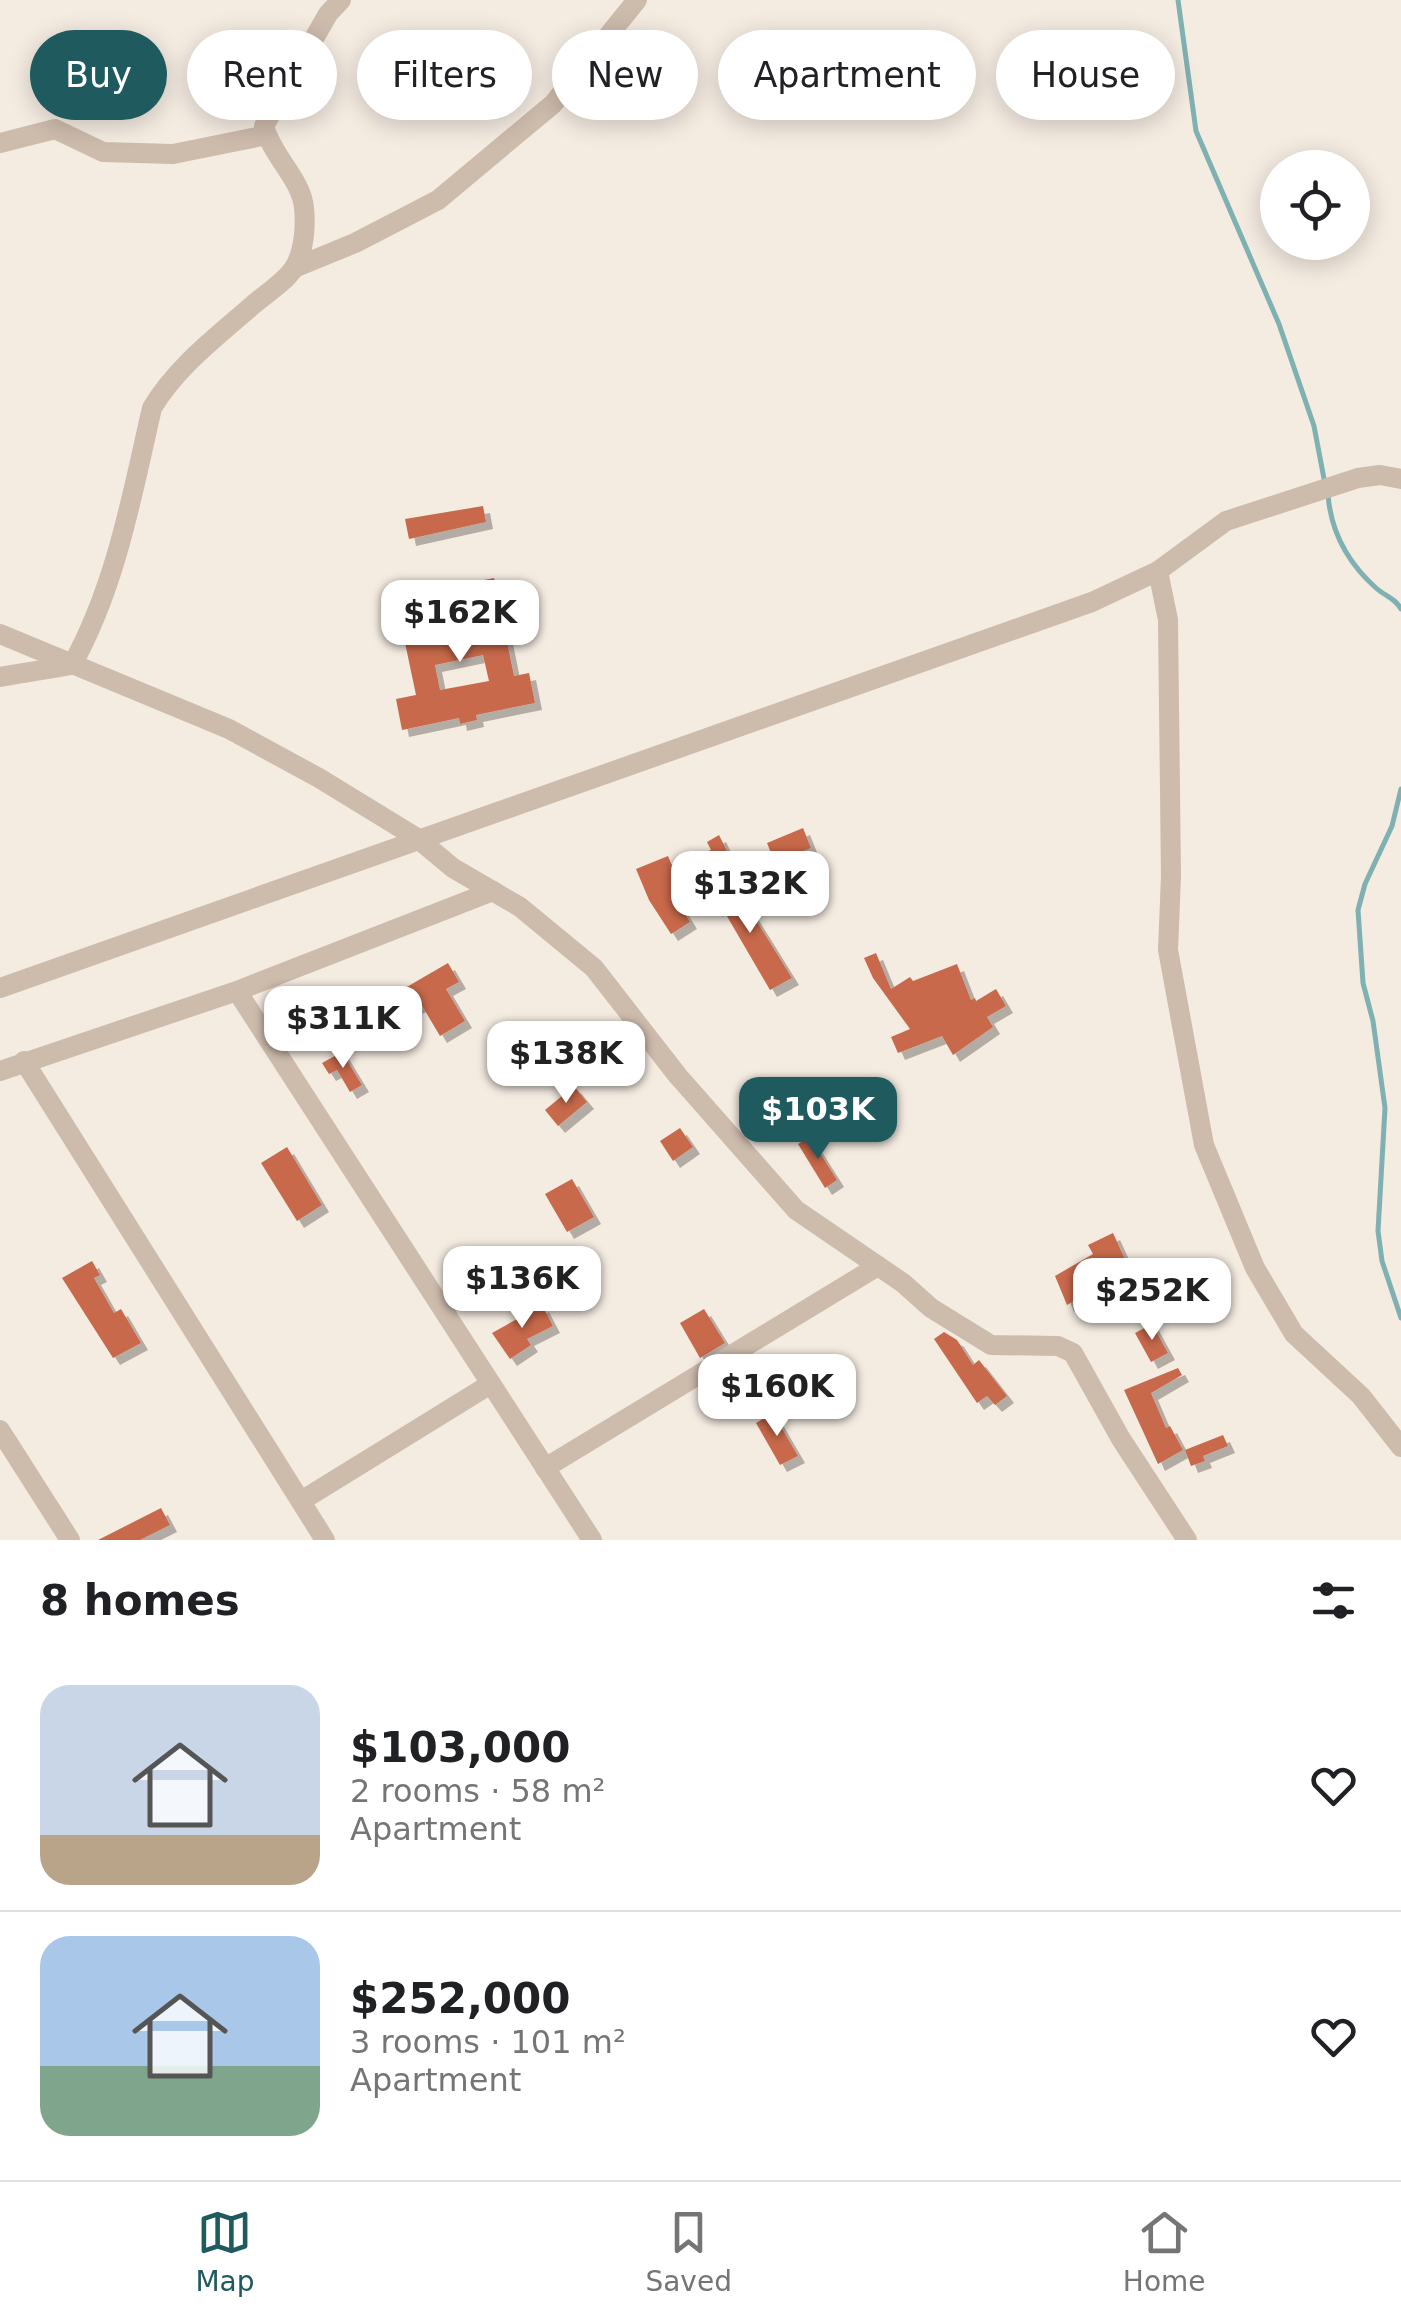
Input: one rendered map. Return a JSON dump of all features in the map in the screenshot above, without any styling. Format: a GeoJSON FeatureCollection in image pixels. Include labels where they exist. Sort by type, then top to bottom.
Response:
{"type":"FeatureCollection","features":[{"type":"Feature","properties":{"kind":"street"},"geometry":{"type":"LineString","coordinates":[[294,268],[303,247],[304,205],[295,182],[269,146],[264,126],[276,100],[340,0]]}},
{"type":"Feature","properties":{"kind":"street"},"geometry":{"type":"LineString","coordinates":[[72,664],[93,626],[106,590],[152,408],[160,393],[202,349],[294,268],[355,243],[438,200],[553,104],[638,0]]}},
{"type":"Feature","properties":{"kind":"street"},"geometry":{"type":"LineString","coordinates":[[0,143],[55,129],[104,152],[173,154],[266,135]]}},
{"type":"Feature","properties":{"kind":"street"},"geometry":{"type":"LineString","coordinates":[[0,988],[1092,602],[1158,571],[1226,521],[1358,478],[1380,475],[1401,479]]}},
{"type":"Feature","properties":{"kind":"street"},"geometry":{"type":"LineString","coordinates":[[1158,571],[1168,620],[1168,950],[1204,1144],[1255,1268],[1294,1334],[1361,1396],[1401,1447]]}},
{"type":"Feature","properties":{"kind":"street"},"geometry":{"type":"LineString","coordinates":[[0,634],[228,729],[319,778],[416,838],[453,868],[520,907],[594,968],[678,1076],[796,1210],[932,1308],[991,1345],[1058,1346],[1073,1353],[1121,1439],[1187,1540]]}},
{"type":"Feature","properties":{"kind":"street"},"geometry":{"type":"LineString","coordinates":[[0,677],[72,664]]}},
{"type":"Feature","properties":{"kind":"street"},"geometry":{"type":"LineString","coordinates":[[0,1071],[237,991],[493,891]]}},
{"type":"Feature","properties":{"kind":"street"},"geometry":{"type":"LineString","coordinates":[[237,991],[592,1540]]}},
{"type":"Feature","properties":{"kind":"street"},"geometry":{"type":"LineString","coordinates":[[24,1062],[325,1540]]}},
{"type":"Feature","properties":{"kind":"street"},"geometry":{"type":"LineString","coordinates":[[545,1468],[878,1266]]}},
{"type":"Feature","properties":{"kind":"street"},"geometry":{"type":"LineString","coordinates":[[300,1501],[490,1386]]}},
{"type":"Feature","properties":{"kind":"street"},"geometry":{"type":"LineString","coordinates":[[0,1430],[70,1540]]}},
{"type":"Feature","properties":{"kind":"building"},"geometry":{"type":"Polygon","coordinates":[[[483,506],[486,522],[409,539],[405,519],[483,506]]]}},
{"type":"Feature","properties":{"kind":"building"},"geometry":{"type":"Polygon","coordinates":[[[494,578],[514,676],[529,673],[535,703],[476,715],[477,720],[460,724],[459,718],[402,730],[396,699],[416,695],[396,600],[421,595],[429,635],[477,625],[469,583],[494,578]],[[483,655],[435,665],[440,690],[489,681],[483,655]]]}},
{"type":"Feature","properties":{"kind":"building"},"geometry":{"type":"Polygon","coordinates":[[[803,828],[811,848],[793,855],[795,861],[777,868],[767,843],[803,828]]]}},
{"type":"Feature","properties":{"kind":"building"},"geometry":{"type":"Polygon","coordinates":[[[719,835],[738,873],[723,881],[707,842],[719,835]]]}},
{"type":"Feature","properties":{"kind":"building"},"geometry":{"type":"Polygon","coordinates":[[[668,856],[681,887],[671,891],[690,922],[671,934],[649,900],[636,869],[668,856]]]}},
{"type":"Feature","properties":{"kind":"building"},"geometry":{"type":"Polygon","coordinates":[[[727,880],[745,915],[751,912],[792,978],[770,990],[721,906],[715,910],[706,890],[727,880]]]}},
{"type":"Feature","properties":{"kind":"building"},"geometry":{"type":"Polygon","coordinates":[[[876,953],[891,989],[910,977],[913,981],[957,964],[971,1000],[996,989],[1006,1006],[987,1017],[993,1027],[953,1055],[942,1036],[898,1053],[891,1037],[910,1029],[873,978],[864,958],[876,953]]]}},
{"type":"Feature","properties":{"kind":"building"},"geometry":{"type":"Polygon","coordinates":[[[448,963],[459,982],[446,989],[465,1021],[440,1036],[421,1004],[416,1007],[405,988],[448,963]]]}},
{"type":"Feature","properties":{"kind":"building"},"geometry":{"type":"Polygon","coordinates":[[[342,1052],[362,1085],[350,1092],[337,1070],[329,1074],[322,1063],[342,1052]]]}},
{"type":"Feature","properties":{"kind":"building"},"geometry":{"type":"Polygon","coordinates":[[[574,1086],[587,1102],[558,1126],[545,1110],[574,1086]]]}},
{"type":"Feature","properties":{"kind":"building"},"geometry":{"type":"Polygon","coordinates":[[[680,1128],[693,1147],[673,1161],[660,1141],[680,1128]]]}},
{"type":"Feature","properties":{"kind":"building"},"geometry":{"type":"Polygon","coordinates":[[[810,1137],[837,1180],[825,1188],[798,1144],[810,1137]]]}},
{"type":"Feature","properties":{"kind":"building"},"geometry":{"type":"Polygon","coordinates":[[[287,1147],[322,1205],[297,1221],[261,1163],[287,1147]]]}},
{"type":"Feature","properties":{"kind":"building"},"geometry":{"type":"Polygon","coordinates":[[[572,1179],[594,1217],[567,1232],[545,1194],[572,1179]]]}},
{"type":"Feature","properties":{"kind":"building"},"geometry":{"type":"Polygon","coordinates":[[[1113,1233],[1129,1268],[1091,1286],[1093,1290],[1067,1305],[1055,1276],[1093,1254],[1088,1245],[1113,1233]]]}},
{"type":"Feature","properties":{"kind":"building"},"geometry":{"type":"Polygon","coordinates":[[[92,1261],[100,1275],[94,1278],[114,1313],[121,1309],[141,1343],[113,1358],[62,1278],[92,1261]]]}},
{"type":"Feature","properties":{"kind":"building"},"geometry":{"type":"Polygon","coordinates":[[[542,1305],[553,1326],[527,1339],[531,1345],[510,1359],[492,1333],[542,1305]]]}},
{"type":"Feature","properties":{"kind":"building"},"geometry":{"type":"Polygon","coordinates":[[[704,1309],[725,1343],[700,1358],[680,1323],[704,1309]]]}},
{"type":"Feature","properties":{"kind":"building"},"geometry":{"type":"Polygon","coordinates":[[[1152,1324],[1168,1353],[1151,1362],[1135,1333],[1152,1324]]]}},
{"type":"Feature","properties":{"kind":"building"},"geometry":{"type":"Polygon","coordinates":[[[944,1332],[957,1340],[973,1365],[979,1360],[1007,1396],[995,1405],[987,1396],[977,1403],[934,1339],[944,1332]]]}},
{"type":"Feature","properties":{"kind":"building"},"geometry":{"type":"Polygon","coordinates":[[[1178,1368],[1182,1375],[1151,1393],[1166,1428],[1170,1426],[1183,1450],[1158,1464],[1124,1390],[1178,1368]]]}},
{"type":"Feature","properties":{"kind":"building"},"geometry":{"type":"Polygon","coordinates":[[[773,1413],[798,1456],[780,1465],[756,1423],[773,1413]]]}},
{"type":"Feature","properties":{"kind":"building"},"geometry":{"type":"Polygon","coordinates":[[[1223,1435],[1228,1446],[1203,1456],[1205,1461],[1191,1466],[1185,1450],[1223,1435]]]}},
{"type":"Feature","properties":{"kind":"building"},"geometry":{"type":"Polygon","coordinates":[[[161,1508],[170,1525],[140,1540],[98,1540],[161,1508]]]}},
{"type":"Feature","properties":{"kind":"waterway"},"geometry":{"type":"LineString","coordinates":[[1178,0],[1196,131],[1279,324],[1314,426],[1325,484]]}},
{"type":"Feature","properties":{"kind":"waterway"},"geometry":{"type":"LineString","coordinates":[[1328,495],[1337,534],[1349,557],[1401,609]]}},
{"type":"Feature","properties":{"kind":"waterway"},"geometry":{"type":"LineString","coordinates":[[1401,789],[1392,826],[1365,884],[1358,910],[1363,983],[1373,1021],[1385,1108],[1378,1231],[1382,1261],[1401,1318]]}}]}
